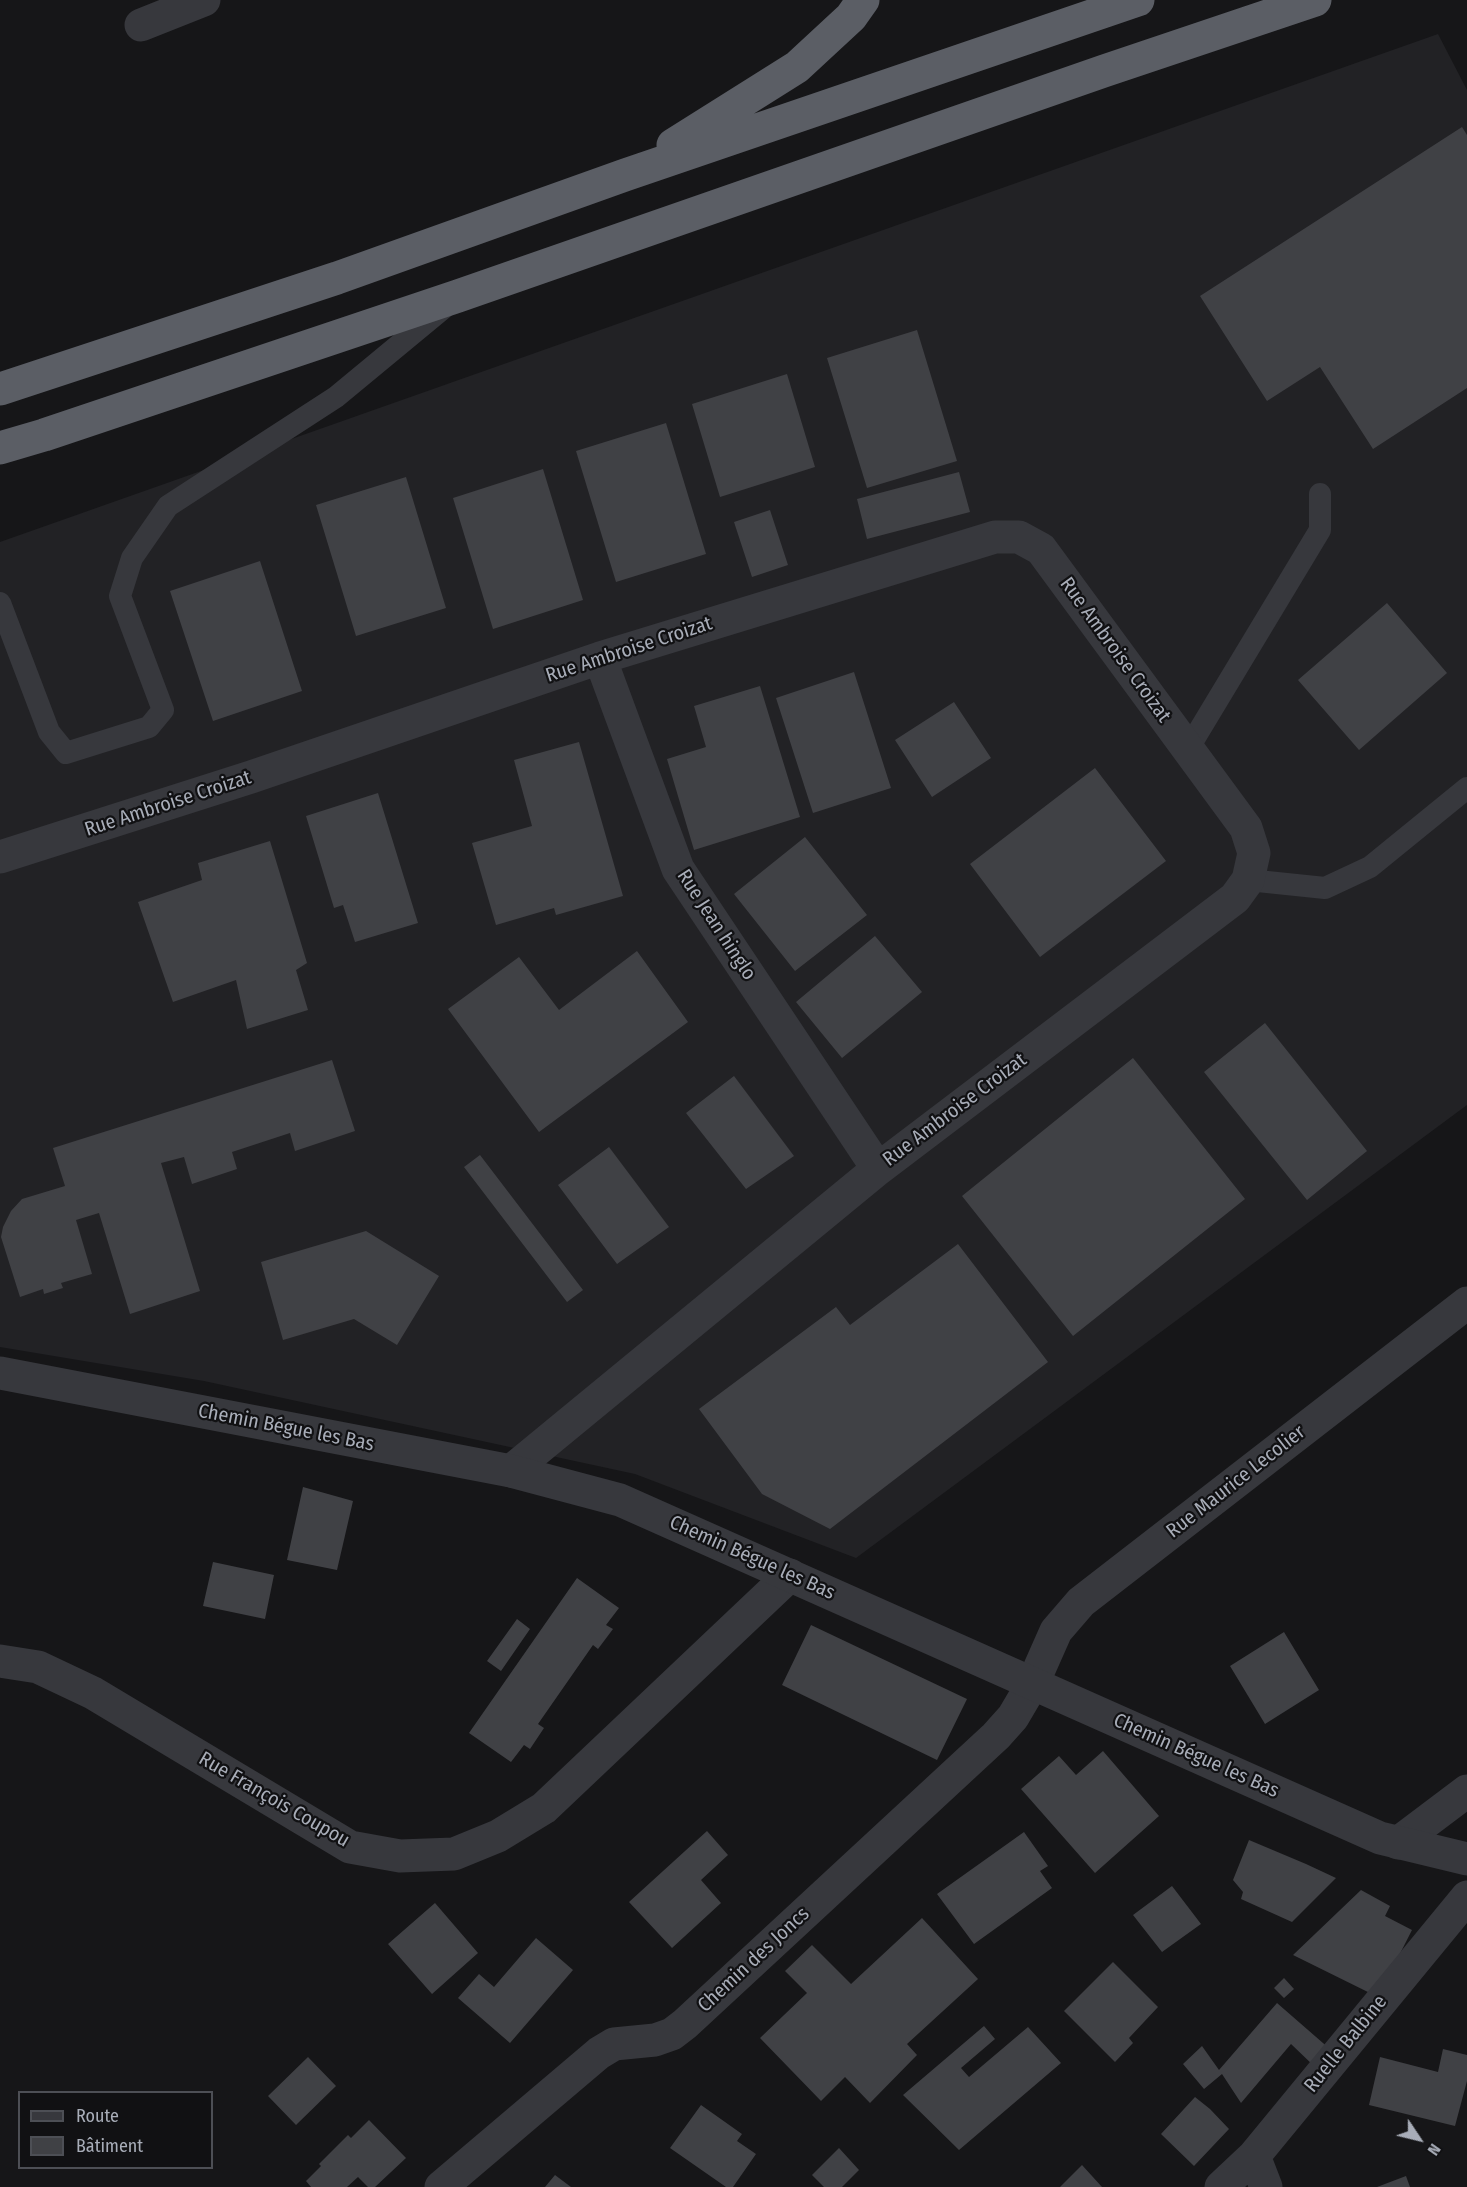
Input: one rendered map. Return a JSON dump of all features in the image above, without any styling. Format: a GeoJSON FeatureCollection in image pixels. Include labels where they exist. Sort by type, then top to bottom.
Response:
{"type":"FeatureCollection","features":[{"type":"Feature","properties":{"kind":"highway"},"geometry":{"type":"LineString","coordinates":[[625,175],[797,67],[851,17],[864,0]]}},
{"type":"Feature","properties":{"kind":"highway"},"geometry":{"type":"LineString","coordinates":[[0,389],[337,278],[625,175],[1138,0]]}},
{"type":"Feature","properties":{"kind":"highway"},"geometry":{"type":"LineString","coordinates":[[0,448],[458,296],[1081,79],[1316,0]]}},
{"type":"Feature","properties":{"kind":"street"},"geometry":{"type":"LineString","coordinates":[[141,24],[204,0]]}},
{"type":"Feature","properties":{"kind":"street","name":"Rue Ambroise Croizat"},"geometry":{"type":"LineString","coordinates":[[0,857],[251,777],[600,658],[995,537],[1019,537],[1041,549],[1246,828],[1254,853],[1248,880],[1235,898],[878,1168],[511,1471]]}},
{"type":"Feature","properties":{"kind":"street","name":"Rue Jean hinglo"},"geometry":{"type":"LineString","coordinates":[[600,658],[678,869],[878,1168]]}},
{"type":"Feature","properties":{"kind":"street","name":"Rue Maurice Lecolier"},"geometry":{"type":"LineString","coordinates":[[1033,1683],[1056,1631],[1081,1602],[1467,1303]]}},
{"type":"Feature","properties":{"kind":"street","name":"Chemin Bégue les Bas"},"geometry":{"type":"LineString","coordinates":[[0,1373],[511,1471],[620,1500],[1380,1838],[1467,1859]]}},
{"type":"Feature","properties":{"kind":"street","name":"Rue François Coupou"},"geometry":{"type":"LineString","coordinates":[[0,1661],[38,1667],[93,1693],[350,1847],[400,1856],[454,1854],[498,1836],[544,1808],[790,1575]]}},
{"type":"Feature","properties":{"kind":"street","name":"Chemin des Joncs"},"geometry":{"type":"LineString","coordinates":[[441,2187],[599,2053],[614,2044],[656,2040],[672,2034],[685,2024],[996,1736],[1013,1717],[1033,1683]]}},
{"type":"Feature","properties":{"kind":"street"},"geometry":{"type":"LineString","coordinates":[[1398,1843],[1467,1791]]}},
{"type":"Feature","properties":{"kind":"street","name":"Ruelle Balbine"},"geometry":{"type":"LineString","coordinates":[[1221,2187],[1254,2156],[1467,1897]]}},
{"type":"Feature","properties":{"kind":"street"},"geometry":{"type":"LineString","coordinates":[[1254,2156],[1266,2187]]}},
{"type":"Feature","properties":{"kind":"lane"},"geometry":{"type":"LineString","coordinates":[[0,603],[49,732],[66,753],[149,727],[163,710],[120,596],[132,558],[168,506],[336,397],[458,296]]}},
{"type":"Feature","properties":{"kind":"lane"},"geometry":{"type":"LineString","coordinates":[[1188,749],[1320,530],[1320,494]]}},
{"type":"Feature","properties":{"kind":"lane"},"geometry":{"type":"LineString","coordinates":[[1248,880],[1325,888],[1370,867],[1467,788]]}},
{"type":"Feature","properties":{"kind":"shaded area"},"geometry":{"type":"Polygon","coordinates":[[[1438,34],[1467,90],[1467,1105],[856,1558],[635,1474],[204,1381],[0,1347],[0,542],[1438,34]]]}},
{"type":"Feature","properties":{"kind":"building"},"geometry":{"type":"Polygon","coordinates":[[[1462,127],[1467,135],[1467,388],[1373,449],[1320,367],[1267,401],[1200,296],[1462,127]]]}},
{"type":"Feature","properties":{"kind":"building"},"geometry":{"type":"Polygon","coordinates":[[[917,330],[957,461],[867,488],[827,358],[917,330]]]}},
{"type":"Feature","properties":{"kind":"building"},"geometry":{"type":"Polygon","coordinates":[[[787,374],[815,467],[720,497],[692,404],[787,374]]]}},
{"type":"Feature","properties":{"kind":"building"},"geometry":{"type":"Polygon","coordinates":[[[666,423],[706,554],[616,582],[576,451],[666,423]]]}},
{"type":"Feature","properties":{"kind":"building"},"geometry":{"type":"Polygon","coordinates":[[[543,469],[583,600],[493,629],[453,498],[543,469]]]}},
{"type":"Feature","properties":{"kind":"building"},"geometry":{"type":"Polygon","coordinates":[[[959,472],[970,512],[867,539],[857,499],[959,472]]]}},
{"type":"Feature","properties":{"kind":"building"},"geometry":{"type":"Polygon","coordinates":[[[406,477],[446,608],[356,636],[316,505],[406,477]]]}},
{"type":"Feature","properties":{"kind":"building"},"geometry":{"type":"Polygon","coordinates":[[[770,510],[788,565],[752,577],[734,522],[770,510]]]}},
{"type":"Feature","properties":{"kind":"building"},"geometry":{"type":"Polygon","coordinates":[[[260,561],[302,691],[213,721],[170,591],[260,561]]]}},
{"type":"Feature","properties":{"kind":"building"},"geometry":{"type":"Polygon","coordinates":[[[1387,603],[1447,673],[1359,750],[1298,680],[1387,603]]]}},
{"type":"Feature","properties":{"kind":"building"},"geometry":{"type":"Polygon","coordinates":[[[854,672],[891,788],[813,813],[776,698],[854,672]]]}},
{"type":"Feature","properties":{"kind":"building"},"geometry":{"type":"Polygon","coordinates":[[[760,686],[800,817],[694,850],[667,759],[706,747],[694,706],[760,686]]]}},
{"type":"Feature","properties":{"kind":"building"},"geometry":{"type":"Polygon","coordinates":[[[954,702],[991,758],[932,797],[895,740],[954,702]]]}},
{"type":"Feature","properties":{"kind":"building"},"geometry":{"type":"Polygon","coordinates":[[[579,742],[623,896],[556,915],[554,908],[496,925],[472,843],[532,826],[514,760],[579,742]]]}},
{"type":"Feature","properties":{"kind":"building"},"geometry":{"type":"Polygon","coordinates":[[[1095,768],[1166,861],[1040,957],[970,864],[1095,768]]]}},
{"type":"Feature","properties":{"kind":"building"},"geometry":{"type":"Polygon","coordinates":[[[378,793],[418,923],[355,942],[343,905],[334,908],[306,816],[378,793]]]}},
{"type":"Feature","properties":{"kind":"building"},"geometry":{"type":"Polygon","coordinates":[[[805,837],[867,915],[795,971],[734,894],[805,837]]]}},
{"type":"Feature","properties":{"kind":"building"},"geometry":{"type":"Polygon","coordinates":[[[270,841],[307,963],[296,970],[308,1010],[247,1029],[236,980],[173,1002],[138,902],[202,880],[198,863],[270,841]]]}},
{"type":"Feature","properties":{"kind":"building"},"geometry":{"type":"Polygon","coordinates":[[[875,936],[922,992],[842,1058],[796,1002],[875,936]]]}},
{"type":"Feature","properties":{"kind":"building"},"geometry":{"type":"Polygon","coordinates":[[[637,951],[688,1022],[539,1132],[448,1009],[519,957],[559,1010],[637,951]]]}},
{"type":"Feature","properties":{"kind":"building"},"geometry":{"type":"Polygon","coordinates":[[[1265,1023],[1367,1151],[1307,1200],[1204,1072],[1265,1023]]]}},
{"type":"Feature","properties":{"kind":"building"},"geometry":{"type":"Polygon","coordinates":[[[1133,1058],[1245,1199],[1073,1336],[962,1196],[1133,1058]]]}},
{"type":"Feature","properties":{"kind":"building"},"geometry":{"type":"Polygon","coordinates":[[[332,1060],[355,1131],[295,1151],[290,1133],[232,1152],[237,1169],[192,1184],[184,1157],[161,1163],[200,1291],[130,1314],[99,1213],[76,1220],[92,1274],[61,1283],[63,1288],[44,1294],[43,1289],[20,1297],[1,1237],[3,1227],[11,1211],[22,1199],[65,1186],[53,1148],[332,1060]]]}},
{"type":"Feature","properties":{"kind":"building"},"geometry":{"type":"Polygon","coordinates":[[[734,1076],[794,1156],[746,1189],[686,1113],[734,1076]]]}},
{"type":"Feature","properties":{"kind":"building"},"geometry":{"type":"Polygon","coordinates":[[[609,1147],[669,1227],[617,1264],[558,1185],[609,1147]]]}},
{"type":"Feature","properties":{"kind":"building"},"geometry":{"type":"Polygon","coordinates":[[[480,1155],[583,1290],[567,1302],[464,1167],[480,1155]]]}},
{"type":"Feature","properties":{"kind":"building"},"geometry":{"type":"Polygon","coordinates":[[[366,1231],[439,1276],[397,1345],[354,1319],[283,1340],[261,1262],[366,1231]]]}},
{"type":"Feature","properties":{"kind":"building"},"geometry":{"type":"Polygon","coordinates":[[[958,1244],[1048,1362],[830,1529],[762,1494],[699,1409],[836,1307],[850,1325],[958,1244]]]}},
{"type":"Feature","properties":{"kind":"building"},"geometry":{"type":"Polygon","coordinates":[[[303,1487],[353,1501],[337,1570],[287,1560],[303,1487]]]}},
{"type":"Feature","properties":{"kind":"building"},"geometry":{"type":"Polygon","coordinates":[[[213,1562],[274,1575],[265,1619],[203,1606],[213,1562]]]}},
{"type":"Feature","properties":{"kind":"building"},"geometry":{"type":"Polygon","coordinates":[[[577,1578],[619,1608],[606,1625],[613,1629],[598,1649],[593,1645],[538,1724],[544,1728],[530,1749],[524,1745],[511,1762],[469,1733],[577,1578]]]}},
{"type":"Feature","properties":{"kind":"building"},"geometry":{"type":"Polygon","coordinates":[[[517,1619],[530,1629],[501,1671],[487,1661],[517,1619]]]}},
{"type":"Feature","properties":{"kind":"building"},"geometry":{"type":"Polygon","coordinates":[[[811,1625],[967,1699],[937,1760],[782,1685],[811,1625]]]}},
{"type":"Feature","properties":{"kind":"building"},"geometry":{"type":"Polygon","coordinates":[[[1284,1632],[1319,1690],[1265,1724],[1230,1666],[1284,1632]]]}},
{"type":"Feature","properties":{"kind":"building"},"geometry":{"type":"Polygon","coordinates":[[[1103,1751],[1159,1816],[1095,1873],[1021,1789],[1059,1756],[1076,1775],[1103,1751]]]}},
{"type":"Feature","properties":{"kind":"building"},"geometry":{"type":"Polygon","coordinates":[[[707,1831],[728,1855],[701,1880],[721,1903],[672,1948],[629,1902],[707,1831]]]}},
{"type":"Feature","properties":{"kind":"building"},"geometry":{"type":"Polygon","coordinates":[[[1024,1832],[1048,1866],[1040,1871],[1052,1888],[974,1944],[937,1894],[1024,1832]]]}},
{"type":"Feature","properties":{"kind":"building"},"geometry":{"type":"Polygon","coordinates":[[[1249,1840],[1336,1878],[1292,1922],[1241,1899],[1243,1892],[1233,1880],[1249,1840]]]}},
{"type":"Feature","properties":{"kind":"building"},"geometry":{"type":"Polygon","coordinates":[[[1172,1886],[1201,1924],[1162,1952],[1133,1915],[1172,1886]]]}},
{"type":"Feature","properties":{"kind":"building"},"geometry":{"type":"Polygon","coordinates":[[[1361,1890],[1390,1906],[1385,1916],[1412,1930],[1378,1997],[1293,1955],[1361,1890]]]}},
{"type":"Feature","properties":{"kind":"building"},"geometry":{"type":"Polygon","coordinates":[[[435,1903],[478,1953],[432,1994],[388,1944],[435,1903]]]}},
{"type":"Feature","properties":{"kind":"building"},"geometry":{"type":"Polygon","coordinates":[[[922,1918],[978,1979],[907,2044],[917,2055],[870,2103],[845,2077],[821,2101],[760,2038],[807,1993],[785,1971],[812,1945],[851,1984],[922,1918]]]}},
{"type":"Feature","properties":{"kind":"building"},"geometry":{"type":"Polygon","coordinates":[[[536,1938],[573,1970],[510,2043],[458,1998],[479,1974],[494,1987],[536,1938]]]}},
{"type":"Feature","properties":{"kind":"building"},"geometry":{"type":"Polygon","coordinates":[[[1113,1962],[1158,2007],[1129,2038],[1133,2043],[1115,2062],[1064,2011],[1113,1962]]]}},
{"type":"Feature","properties":{"kind":"building"},"geometry":{"type":"Polygon","coordinates":[[[1284,1978],[1294,1989],[1284,1998],[1274,1988],[1284,1978]]]}},
{"type":"Feature","properties":{"kind":"building"},"geometry":{"type":"Polygon","coordinates":[[[1277,2003],[1331,2050],[1315,2067],[1291,2044],[1241,2103],[1222,2074],[1204,2089],[1183,2064],[1202,2046],[1219,2070],[1277,2003]]]}},
{"type":"Feature","properties":{"kind":"building"},"geometry":{"type":"Polygon","coordinates":[[[984,2026],[995,2039],[961,2068],[969,2077],[1028,2027],[1061,2063],[959,2150],[903,2095],[984,2026]]]}},
{"type":"Feature","properties":{"kind":"building"},"geometry":{"type":"Polygon","coordinates":[[[1443,2049],[1467,2055],[1467,2081],[1455,2126],[1369,2105],[1380,2057],[1438,2072],[1443,2049]]]}},
{"type":"Feature","properties":{"kind":"building"},"geometry":{"type":"Polygon","coordinates":[[[308,2057],[336,2086],[296,2125],[268,2096],[308,2057]]]}},
{"type":"Feature","properties":{"kind":"building"},"geometry":{"type":"Polygon","coordinates":[[[1195,2097],[1229,2129],[1194,2166],[1161,2134],[1195,2097]]]}},
{"type":"Feature","properties":{"kind":"building"},"geometry":{"type":"Polygon","coordinates":[[[701,2105],[742,2134],[737,2141],[756,2154],[733,2187],[726,2187],[670,2148],[701,2105]]]}},
{"type":"Feature","properties":{"kind":"building"},"geometry":{"type":"Polygon","coordinates":[[[369,2120],[406,2158],[375,2187],[368,2187],[358,2177],[347,2187],[311,2187],[306,2181],[321,2166],[319,2164],[348,2135],[351,2138],[369,2120]]]}},
{"type":"Feature","properties":{"kind":"building"},"geometry":{"type":"Polygon","coordinates":[[[839,2148],[859,2170],[842,2187],[824,2187],[812,2175],[839,2148]]]}},
{"type":"Feature","properties":{"kind":"building"},"geometry":{"type":"Polygon","coordinates":[[[1082,2165],[1102,2187],[1060,2187],[1082,2165]]]}},
{"type":"Feature","properties":{"kind":"building"},"geometry":{"type":"Polygon","coordinates":[[[555,2175],[571,2187],[545,2187],[555,2175]]]}},
{"type":"Feature","properties":{"kind":"building"},"geometry":{"type":"Polygon","coordinates":[[[1406,2176],[1410,2187],[1377,2187],[1406,2176]]]}}]}
